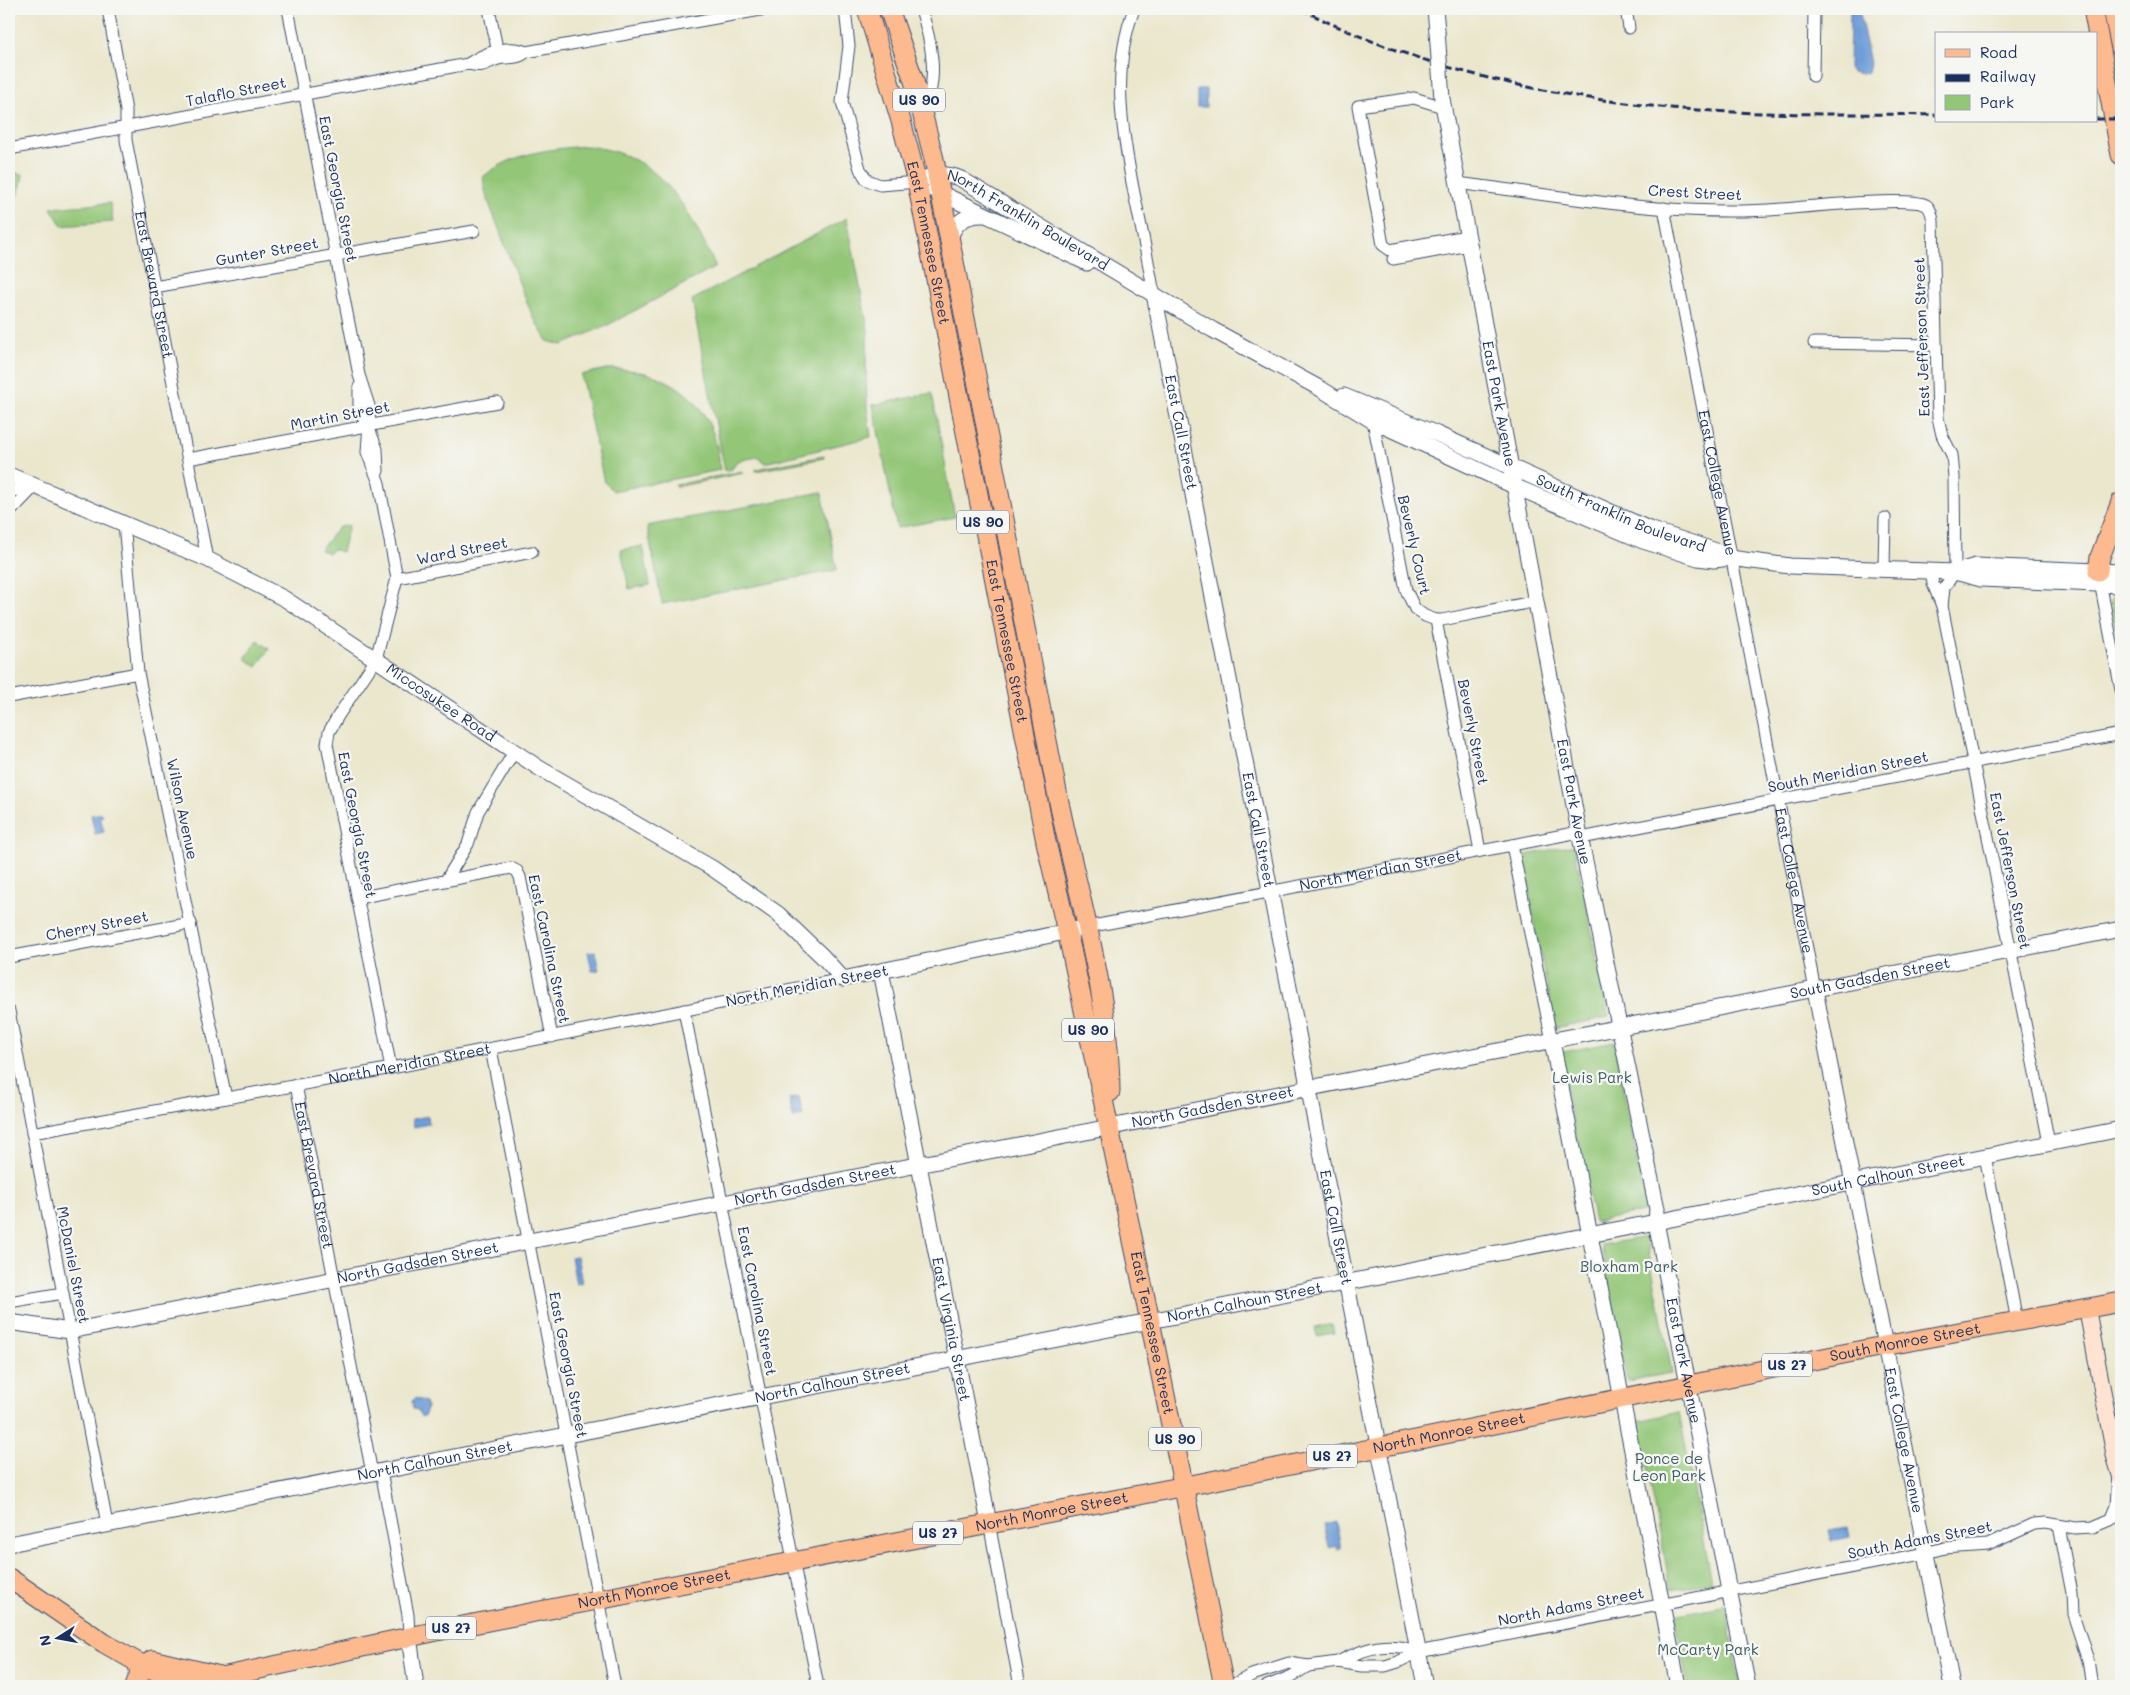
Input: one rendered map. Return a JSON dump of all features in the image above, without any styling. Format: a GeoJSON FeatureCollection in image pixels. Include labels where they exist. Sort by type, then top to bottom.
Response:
{"type":"FeatureCollection","features":[{"type":"Feature","properties":{"kind":"main road","name":"East Tennessee Street"},"geometry":{"type":"LineString","coordinates":[[867,9],[899,113],[917,182],[1030,762],[1185,1486],[1224,1686]]}},
{"type":"Feature","properties":{"kind":"main road","name":"East Tennessee Street"},"geometry":{"type":"LineString","coordinates":[[889,9],[923,111],[937,174],[1050,758],[1100,986],[1110,1077],[1109,1128]]}},
{"type":"Feature","properties":{"kind":"main road"},"geometry":{"type":"LineString","coordinates":[[2093,9],[2097,32]]}},
{"type":"Feature","properties":{"kind":"main road"},"geometry":{"type":"LineString","coordinates":[[2114,9],[2121,48]]}},
{"type":"Feature","properties":{"kind":"main road"},"geometry":{"type":"LineString","coordinates":[[2098,36],[2121,155]]}},
{"type":"Feature","properties":{"kind":"main road"},"geometry":{"type":"LineString","coordinates":[[2099,577],[2100,557],[2121,502]]}},
{"type":"Feature","properties":{"kind":"main road"},"geometry":{"type":"LineString","coordinates":[[987,539],[1007,535]]}},
{"type":"Feature","properties":{"kind":"main road"},"geometry":{"type":"LineString","coordinates":[[1030,762],[1050,758]]}},
{"type":"Feature","properties":{"kind":"main road","name":"South Monroe Street"},"geometry":{"type":"LineString","coordinates":[[1689,1385],[1885,1345],[2121,1302]]}},
{"type":"Feature","properties":{"kind":"main road"},"geometry":{"type":"LineString","coordinates":[[2087,1309],[2120,1474]]}},
{"type":"Feature","properties":{"kind":"main road","name":"North Monroe Street"},"geometry":{"type":"LineString","coordinates":[[183,1685],[224,1682],[409,1637],[1185,1486],[1689,1385]]}},
{"type":"Feature","properties":{"kind":"main road"},"geometry":{"type":"LineString","coordinates":[[9,1578],[104,1644],[183,1685]]}},
{"type":"Feature","properties":{"kind":"main road"},"geometry":{"type":"LineString","coordinates":[[131,1658],[224,1682]]}},
{"type":"Feature","properties":{"kind":"main road"},"geometry":{"type":"LineString","coordinates":[[131,1658],[140,1673],[136,1686]]}},
{"type":"Feature","properties":{"kind":"street","name":"East Brevard Street"},"geometry":{"type":"LineString","coordinates":[[108,9],[126,111],[126,140],[207,559]]}},
{"type":"Feature","properties":{"kind":"street","name":"East Georgia Street"},"geometry":{"type":"LineString","coordinates":[[288,9],[359,375],[370,409],[368,426],[377,450],[379,483],[397,578],[387,624],[376,659],[338,716],[329,732],[327,744],[391,1068]]}},
{"type":"Feature","properties":{"kind":"street"},"geometry":{"type":"LineString","coordinates":[[489,9],[498,55]]}},
{"type":"Feature","properties":{"kind":"street","name":"Talaflo Street"},"geometry":{"type":"LineString","coordinates":[[9,149],[468,64],[478,67],[490,64],[498,55],[513,59],[526,52],[766,9]]}},
{"type":"Feature","properties":{"kind":"street"},"geometry":{"type":"LineString","coordinates":[[845,9],[849,46],[842,102],[860,168],[867,180],[877,184],[893,186],[917,182]]}},
{"type":"Feature","properties":{"kind":"street","name":"East Tennessee Street"},"geometry":{"type":"LineString","coordinates":[[921,9],[929,38],[932,64],[930,93],[923,111]]}},
{"type":"Feature","properties":{"kind":"street","name":"East Call Street"},"geometry":{"type":"LineString","coordinates":[[1134,9],[1127,27],[1120,76],[1124,143],[1425,1686]]}},
{"type":"Feature","properties":{"kind":"street","name":"East Park Avenue"},"geometry":{"type":"LineString","coordinates":[[1435,9],[1442,103],[1516,487],[1580,835],[1657,1209],[1656,1222],[1748,1686]]}},
{"type":"Feature","properties":{"kind":"street"},"geometry":{"type":"LineString","coordinates":[[1626,9],[1630,28]]}},
{"type":"Feature","properties":{"kind":"street"},"geometry":{"type":"LineString","coordinates":[[1813,76],[1814,9]]}},
{"type":"Feature","properties":{"kind":"street"},"geometry":{"type":"LineString","coordinates":[[2086,9],[2093,32]]}},
{"type":"Feature","properties":{"kind":"street"},"geometry":{"type":"LineString","coordinates":[[2120,9],[2121,20]]}},
{"type":"Feature","properties":{"kind":"street"},"geometry":{"type":"LineString","coordinates":[[2098,48],[2108,89]]}},
{"type":"Feature","properties":{"kind":"street"},"geometry":{"type":"LineString","coordinates":[[1442,103],[1414,98],[1358,106],[1383,245],[1390,250],[1468,240]]}},
{"type":"Feature","properties":{"kind":"street","name":"North Franklin Boulevard"},"geometry":{"type":"LineString","coordinates":[[917,182],[937,174],[950,175],[961,180],[1213,330],[1321,389],[1372,421],[1516,487]]}},
{"type":"Feature","properties":{"kind":"street","name":"North Franklin Boulevard"},"geometry":{"type":"LineString","coordinates":[[917,182],[1154,294]]}},
{"type":"Feature","properties":{"kind":"street","name":"Crest Street"},"geometry":{"type":"LineString","coordinates":[[1457,183],[1702,211],[1771,210],[1860,203],[1915,202],[1926,205],[1931,211]]}},
{"type":"Feature","properties":{"kind":"street","name":"East College Avenue"},"geometry":{"type":"LineString","coordinates":[[1664,208],[1730,558],[1952,1686]]}},
{"type":"Feature","properties":{"kind":"street","name":"East Jefferson Street"},"geometry":{"type":"LineString","coordinates":[[1931,211],[1934,222],[1938,418],[1942,435],[1952,455],[1954,476],[1955,572],[1944,588],[1942,606]]}},
{"type":"Feature","properties":{"kind":"street"},"geometry":{"type":"LineString","coordinates":[[950,244],[952,232],[962,220],[975,215],[984,215]]}},
{"type":"Feature","properties":{"kind":"street","name":"Gunter Street"},"geometry":{"type":"LineString","coordinates":[[154,287],[474,231]]}},
{"type":"Feature","properties":{"kind":"street"},"geometry":{"type":"LineString","coordinates":[[1393,259],[1468,240]]}},
{"type":"Feature","properties":{"kind":"street"},"geometry":{"type":"LineString","coordinates":[[1814,343],[1936,345]]}},
{"type":"Feature","properties":{"kind":"street","name":"North Franklin Boulevard"},"geometry":{"type":"LineString","coordinates":[[1321,389],[1387,412],[1512,468]]}},
{"type":"Feature","properties":{"kind":"street","name":"Martin Street"},"geometry":{"type":"LineString","coordinates":[[188,459],[497,402]]}},
{"type":"Feature","properties":{"kind":"street","name":"Beverly Court"},"geometry":{"type":"LineString","coordinates":[[1372,421],[1406,590],[1415,609],[1424,616],[1436,620]]}},
{"type":"Feature","properties":{"kind":"street","name":"South Franklin Boulevard"},"geometry":{"type":"LineString","coordinates":[[1512,468],[1649,529],[1716,551],[1730,558]]}},
{"type":"Feature","properties":{"kind":"street","name":"Miccosukee Road"},"geometry":{"type":"LineString","coordinates":[[9,475],[207,559],[283,598],[539,768],[712,868],[778,914],[843,979]]}},
{"type":"Feature","properties":{"kind":"street"},"geometry":{"type":"LineString","coordinates":[[9,492],[35,486]]}},
{"type":"Feature","properties":{"kind":"street"},"geometry":{"type":"LineString","coordinates":[[9,513],[35,486]]}},
{"type":"Feature","properties":{"kind":"street","name":"South Franklin Boulevard"},"geometry":{"type":"LineString","coordinates":[[1516,487],[1667,550],[1701,559],[1730,558],[1780,565],[1955,572],[1976,566],[2099,577],[2121,585]]}},
{"type":"Feature","properties":{"kind":"street"},"geometry":{"type":"LineString","coordinates":[[1884,569],[1885,518]]}},
{"type":"Feature","properties":{"kind":"street","name":"Wilson Avenue"},"geometry":{"type":"LineString","coordinates":[[124,524],[138,672],[226,1098]]}},
{"type":"Feature","properties":{"kind":"street","name":"Ward Street"},"geometry":{"type":"LineString","coordinates":[[397,578],[532,552]]}},
{"type":"Feature","properties":{"kind":"street","name":"East Jefferson Street"},"geometry":{"type":"LineString","coordinates":[[1931,571],[1933,584],[1942,606],[2049,1143]]}},
{"type":"Feature","properties":{"kind":"street","name":"South Franklin Boulevard"},"geometry":{"type":"LineString","coordinates":[[2099,577],[2121,572]]}},
{"type":"Feature","properties":{"kind":"street"},"geometry":{"type":"LineString","coordinates":[[2099,577],[2121,690]]}},
{"type":"Feature","properties":{"kind":"street"},"geometry":{"type":"LineString","coordinates":[[1436,620],[1537,601]]}},
{"type":"Feature","properties":{"kind":"street","name":"Beverly Street"},"geometry":{"type":"LineString","coordinates":[[1436,620],[1480,851]]}},
{"type":"Feature","properties":{"kind":"street"},"geometry":{"type":"LineString","coordinates":[[9,697],[138,672]]}},
{"type":"Feature","properties":{"kind":"street","name":"South Meridian Street"},"geometry":{"type":"LineString","coordinates":[[1580,835],[1778,801],[2121,734]]}},
{"type":"Feature","properties":{"kind":"street"},"geometry":{"type":"LineString","coordinates":[[357,898],[446,880],[468,844],[478,812],[514,752]]}},
{"type":"Feature","properties":{"kind":"street","name":"North Meridian Street"},"geometry":{"type":"LineString","coordinates":[[32,1133],[491,1049],[843,979],[1088,927],[1512,845],[1580,835]]}},
{"type":"Feature","properties":{"kind":"street"},"geometry":{"type":"LineString","coordinates":[[1512,845],[1623,1398],[1678,1686]]}},
{"type":"Feature","properties":{"kind":"street","name":"East Carolina Street"},"geometry":{"type":"LineString","coordinates":[[446,880],[511,868],[520,877],[552,1037]]}},
{"type":"Feature","properties":{"kind":"street","name":"Cherry Street"},"geometry":{"type":"LineString","coordinates":[[9,958],[191,923]]}},
{"type":"Feature","properties":{"kind":"street","name":"South Gadsden Street"},"geometry":{"type":"LineString","coordinates":[[1621,1028],[2121,929]]}},
{"type":"Feature","properties":{"kind":"street","name":"East Virginia Street"},"geometry":{"type":"LineString","coordinates":[[881,971],[1020,1686]]}},
{"type":"Feature","properties":{"kind":"street","name":"East Carolina Street"},"geometry":{"type":"LineString","coordinates":[[684,1010],[818,1686]]}},
{"type":"Feature","properties":{"kind":"street","name":"McDaniel Street"},"geometry":{"type":"LineString","coordinates":[[9,1011],[107,1524]]}},
{"type":"Feature","properties":{"kind":"street","name":"North Gadsden Street"},"geometry":{"type":"LineString","coordinates":[[9,1322],[70,1331],[1621,1028]]}},
{"type":"Feature","properties":{"kind":"street","name":"East Georgia Street"},"geometry":{"type":"LineString","coordinates":[[491,1049],[615,1686]]}},
{"type":"Feature","properties":{"kind":"street","name":"East Brevard Street"},"geometry":{"type":"LineString","coordinates":[[296,1085],[334,1280],[408,1615],[416,1686]]}},
{"type":"Feature","properties":{"kind":"street","name":"South Calhoun Street"},"geometry":{"type":"LineString","coordinates":[[1656,1222],[2121,1128]]}},
{"type":"Feature","properties":{"kind":"street"},"geometry":{"type":"LineString","coordinates":[[1985,1156],[2017,1321]]}},
{"type":"Feature","properties":{"kind":"street","name":"North Calhoun Street"},"geometry":{"type":"LineString","coordinates":[[9,1544],[1656,1222]]}},
{"type":"Feature","properties":{"kind":"street"},"geometry":{"type":"LineString","coordinates":[[9,1302],[62,1293]]}},
{"type":"Feature","properties":{"kind":"street","name":"South Adams Street"},"geometry":{"type":"LineString","coordinates":[[1730,1592],[1926,1554],[1944,1548],[1988,1545],[2034,1524],[2046,1523],[2059,1526],[2093,1527],[2116,1517],[2120,1474]]}},
{"type":"Feature","properties":{"kind":"street"},"geometry":{"type":"LineString","coordinates":[[2059,1526],[2072,1593],[2074,1619],[2088,1660],[2092,1686]]}},
{"type":"Feature","properties":{"kind":"street","name":"North Adams Street"},"geometry":{"type":"LineString","coordinates":[[1230,1686],[1252,1675],[1289,1663],[1308,1666],[1338,1662],[1362,1666],[1385,1666],[1418,1652],[1730,1592]]}},
{"type":"Feature","properties":{"kind":"street","name":"North Adams Street"},"geometry":{"type":"LineString","coordinates":[[1338,1662],[1358,1651],[1401,1645],[1418,1652]]}},
{"type":"Feature","properties":{"kind":"street","name":"North Adams Street"},"geometry":{"type":"LineString","coordinates":[[1267,1686],[1292,1676],[1308,1666]]}},
{"type":"Feature","properties":{"kind":"green space"},"geometry":{"type":"Polygon","coordinates":[[[2099,9],[2107,9],[2121,82],[2121,125],[2099,9]]]}},
{"type":"Feature","properties":{"kind":"green space"},"geometry":{"type":"Polygon","coordinates":[[[585,146],[611,151],[633,159],[652,171],[668,186],[681,203],[694,223],[716,267],[608,325],[562,345],[547,341],[533,317],[486,195],[483,177],[506,162],[518,157],[545,151],[585,146]]]}},
{"type":"Feature","properties":{"kind":"green space"},"geometry":{"type":"Polygon","coordinates":[[[9,172],[23,174],[21,186],[9,212],[9,172]]]}},
{"type":"Feature","properties":{"kind":"green space"},"geometry":{"type":"Polygon","coordinates":[[[110,203],[113,222],[62,226],[51,208],[110,203]]]}},
{"type":"Feature","properties":{"kind":"green space"},"geometry":{"type":"Polygon","coordinates":[[[847,218],[868,329],[866,366],[867,407],[871,437],[765,463],[757,457],[738,461],[732,469],[725,471],[692,300],[847,218]]]}},
{"type":"Feature","properties":{"kind":"green space"},"geometry":{"type":"Polygon","coordinates":[[[606,369],[629,370],[650,375],[669,382],[686,394],[699,408],[710,426],[717,446],[720,470],[613,491],[604,482],[581,375],[606,369]]]}},
{"type":"Feature","properties":{"kind":"green space"},"geometry":{"type":"Polygon","coordinates":[[[932,393],[955,517],[897,528],[873,405],[932,393]]]}},
{"type":"Feature","properties":{"kind":"green space"},"geometry":{"type":"Polygon","coordinates":[[[824,456],[824,458],[756,471],[756,469],[824,456]]]}},
{"type":"Feature","properties":{"kind":"green space"},"geometry":{"type":"Polygon","coordinates":[[[743,471],[743,473],[676,487],[675,485],[743,471]]]}},
{"type":"Feature","properties":{"kind":"green space"},"geometry":{"type":"Polygon","coordinates":[[[822,492],[837,570],[662,604],[647,526],[822,492]]]}},
{"type":"Feature","properties":{"kind":"green space"},"geometry":{"type":"Polygon","coordinates":[[[349,525],[342,552],[333,549],[329,553],[320,550],[339,527],[349,525]]]}},
{"type":"Feature","properties":{"kind":"green space"},"geometry":{"type":"Polygon","coordinates":[[[643,546],[650,585],[629,589],[621,550],[643,546]]]}},
{"type":"Feature","properties":{"kind":"green space"},"geometry":{"type":"Polygon","coordinates":[[[2121,592],[2121,651],[2110,601],[2114,593],[2121,592]]]}},
{"type":"Feature","properties":{"kind":"green space"},"geometry":{"type":"Polygon","coordinates":[[[258,640],[269,649],[257,667],[245,658],[258,640]]]}},
{"type":"Feature","properties":{"kind":"green space"},"geometry":{"type":"Polygon","coordinates":[[[1574,845],[1609,1017],[1555,1028],[1521,856],[1574,845]]]}},
{"type":"Feature","properties":{"kind":"green space","name":"Lewis Park"},"geometry":{"type":"Polygon","coordinates":[[[1614,1042],[1647,1211],[1594,1222],[1558,1053],[1614,1042]]]}},
{"type":"Feature","properties":{"kind":"green space","name":"Bloxham Park"},"geometry":{"type":"Polygon","coordinates":[[[1646,1237],[1672,1373],[1627,1381],[1601,1245],[1646,1237]]]}},
{"type":"Feature","properties":{"kind":"green space"},"geometry":{"type":"Polygon","coordinates":[[[1332,1324],[1334,1333],[1317,1336],[1315,1328],[1332,1324]]]}},
{"type":"Feature","properties":{"kind":"green space","name":"Ponce de Leon Park"},"geometry":{"type":"Polygon","coordinates":[[[1679,1412],[1712,1582],[1671,1590],[1638,1421],[1679,1412]]]}},
{"type":"Feature","properties":{"kind":"green space","name":"McCarty Park"},"geometry":{"type":"Polygon","coordinates":[[[1726,1605],[1741,1686],[1688,1686],[1674,1615],[1726,1605]]]}},
{"type":"Feature","properties":{"kind":"water"},"geometry":{"type":"Polygon","coordinates":[[[1850,9],[1859,9],[1870,63],[1868,72],[1862,74],[1852,72],[1849,68],[1850,9]]]}},
{"type":"Feature","properties":{"kind":"water"},"geometry":{"type":"Polygon","coordinates":[[[1197,89],[1206,89],[1206,107],[1197,107],[1197,89]]]}},
{"type":"Feature","properties":{"kind":"water"},"geometry":{"type":"Polygon","coordinates":[[[102,813],[103,816],[100,817],[104,832],[95,834],[91,815],[102,813]]]}},
{"type":"Feature","properties":{"kind":"water"},"geometry":{"type":"Polygon","coordinates":[[[595,951],[599,970],[592,971],[588,952],[595,951]]]}},
{"type":"Feature","properties":{"kind":"water"},"geometry":{"type":"Polygon","coordinates":[[[799,1097],[803,1116],[793,1118],[789,1099],[799,1097]]]}},
{"type":"Feature","properties":{"kind":"water"},"geometry":{"type":"Polygon","coordinates":[[[428,1116],[429,1124],[414,1127],[412,1119],[428,1116]]]}},
{"type":"Feature","properties":{"kind":"water"},"geometry":{"type":"Polygon","coordinates":[[[577,1256],[582,1283],[576,1284],[571,1257],[577,1256]]]}},
{"type":"Feature","properties":{"kind":"water"},"geometry":{"type":"Polygon","coordinates":[[[416,1398],[425,1402],[427,1407],[425,1415],[421,1417],[418,1410],[413,1409],[412,1401],[416,1398]]]}},
{"type":"Feature","properties":{"kind":"water"},"geometry":{"type":"Polygon","coordinates":[[[1336,1522],[1341,1548],[1337,1549],[1337,1546],[1329,1548],[1324,1525],[1336,1522]]]}},
{"type":"Feature","properties":{"kind":"water"},"geometry":{"type":"Polygon","coordinates":[[[1848,1527],[1850,1537],[1832,1541],[1830,1530],[1848,1527]]]}},
{"type":"Feature","properties":{"kind":"railway"},"geometry":{"type":"LineString","coordinates":[[1301,9],[1389,48],[1435,63],[1481,76],[1575,96],[1704,111],[1935,115]]}},
{"type":"Feature","properties":{"kind":"railway"},"geometry":{"type":"LineString","coordinates":[[2098,119],[2121,119]]}}]}
